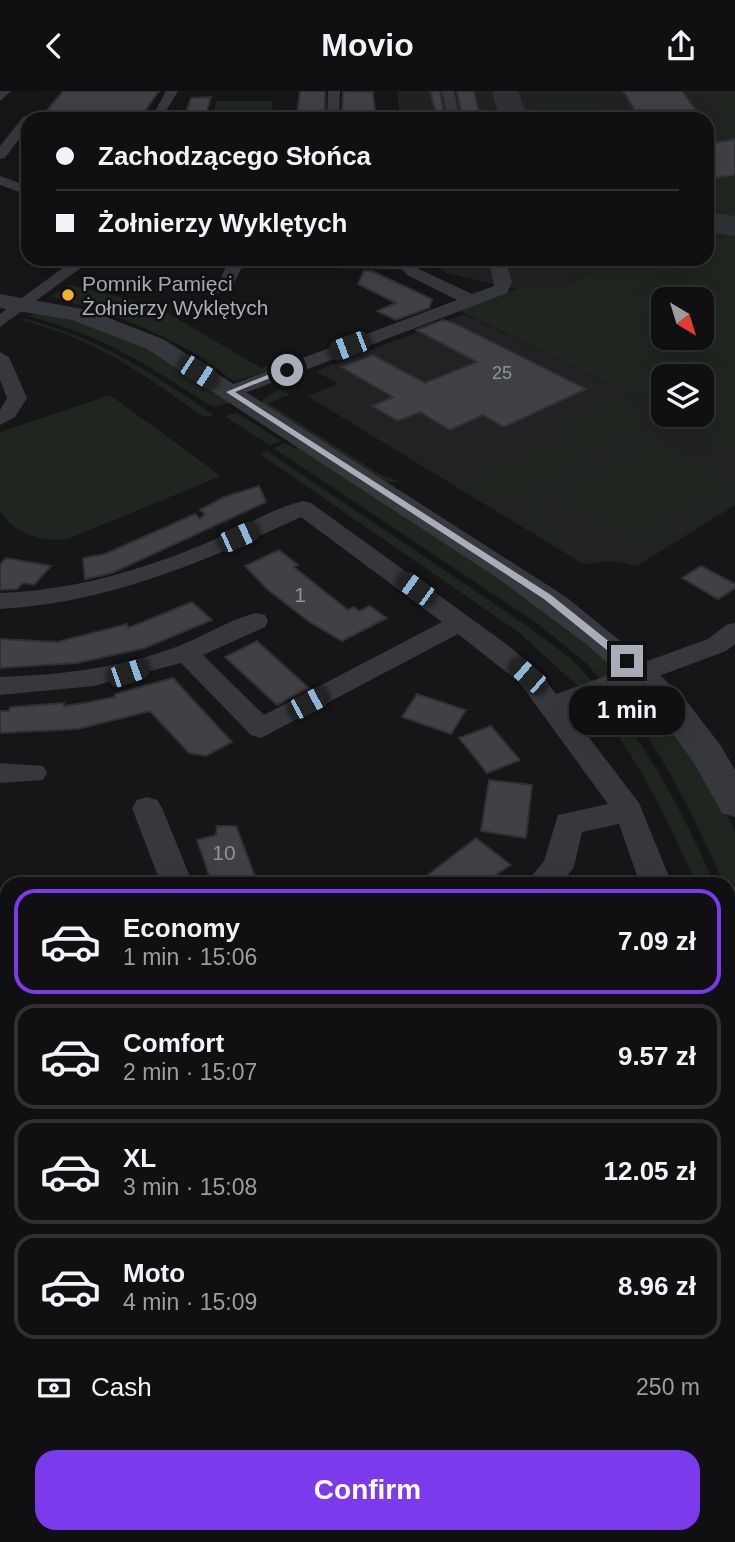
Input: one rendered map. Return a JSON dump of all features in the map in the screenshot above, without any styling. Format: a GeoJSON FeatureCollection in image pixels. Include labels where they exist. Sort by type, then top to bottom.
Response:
{"type":"FeatureCollection","features":[{"type":"Feature","properties":{"kind":"street"},"geometry":{"type":"LineString","coordinates":[[0,97],[5,91]]}},
{"type":"Feature","properties":{"kind":"street"},"geometry":{"type":"LineString","coordinates":[[160,112],[172,91]]}},
{"type":"Feature","properties":{"kind":"street"},"geometry":{"type":"LineString","coordinates":[[332,112],[334,91]]}},
{"type":"Feature","properties":{"kind":"street"},"geometry":{"type":"LineString","coordinates":[[448,91],[452,112]]}},
{"type":"Feature","properties":{"kind":"street"},"geometry":{"type":"LineString","coordinates":[[3,144],[21,126]]}},
{"type":"Feature","properties":{"kind":"street"},"geometry":{"type":"LineString","coordinates":[[0,180],[21,188]]}},
{"type":"Feature","properties":{"kind":"street"},"geometry":{"type":"LineString","coordinates":[[0,322],[76,266]]}},
{"type":"Feature","properties":{"kind":"street"},"geometry":{"type":"LineString","coordinates":[[223,289],[234,266]]}},
{"type":"Feature","properties":{"kind":"street"},"geometry":{"type":"LineString","coordinates":[[408,266],[414,272],[471,300]]}},
{"type":"Feature","properties":{"kind":"street"},"geometry":{"type":"LineString","coordinates":[[230,392],[501,289],[504,282],[499,266]]}},
{"type":"Feature","properties":{"kind":"street"},"geometry":{"type":"LineString","coordinates":[[0,294],[121,327],[156,344],[548,597],[642,674],[701,748],[735,803]]}},
{"type":"Feature","properties":{"kind":"street"},"geometry":{"type":"LineString","coordinates":[[0,301],[29,303]]}},
{"type":"Feature","properties":{"kind":"street"},"geometry":{"type":"LineString","coordinates":[[0,357],[17,398],[8,413],[0,419]]}},
{"type":"Feature","properties":{"kind":"street"},"geometry":{"type":"LineString","coordinates":[[0,601],[25,601],[107,589],[169,568],[303,509],[461,622],[528,676],[629,811],[653,877]]}},
{"type":"Feature","properties":{"kind":"street"},"geometry":{"type":"LineString","coordinates":[[0,686],[56,684],[128,673],[186,653],[256,621]]}},
{"type":"Feature","properties":{"kind":"street"},"geometry":{"type":"LineString","coordinates":[[186,653],[261,728],[461,622]]}},
{"type":"Feature","properties":{"kind":"street"},"geometry":{"type":"LineString","coordinates":[[551,706],[717,645],[735,631]]}},
{"type":"Feature","properties":{"kind":"street"},"geometry":{"type":"LineString","coordinates":[[0,773],[33,773]]}},
{"type":"Feature","properties":{"kind":"street"},"geometry":{"type":"LineString","coordinates":[[147,808],[174,877]]}},
{"type":"Feature","properties":{"kind":"street"},"geometry":{"type":"LineString","coordinates":[[548,877],[558,867],[569,823],[629,811]]}},
{"type":"Feature","properties":{"kind":"shaded area"},"geometry":{"type":"Polygon","coordinates":[[[397,91],[735,91],[735,289],[714,266],[714,112],[399,112],[397,91]]]}},
{"type":"Feature","properties":{"kind":"shaded area"},"geometry":{"type":"Polygon","coordinates":[[[707,91],[735,91],[735,121],[720,113],[707,91]]]}},
{"type":"Feature","properties":{"kind":"shaded area"},"geometry":{"type":"Polygon","coordinates":[[[216,101],[273,101],[272,110],[214,111],[216,101]]]}},
{"type":"Feature","properties":{"kind":"shaded area"},"geometry":{"type":"Polygon","coordinates":[[[540,103],[592,103],[599,110],[606,112],[527,112],[526,108],[540,103]]]}},
{"type":"Feature","properties":{"kind":"shaded area"},"geometry":{"type":"Polygon","coordinates":[[[714,121],[735,128],[735,140],[714,143],[714,121]]]}},
{"type":"Feature","properties":{"kind":"shaded area"},"geometry":{"type":"Polygon","coordinates":[[[714,175],[735,175],[735,219],[714,216],[714,175]]]}},
{"type":"Feature","properties":{"kind":"shaded area"},"geometry":{"type":"Polygon","coordinates":[[[714,230],[735,233],[735,454],[711,441],[687,436],[663,437],[638,444],[614,454],[546,492],[540,500],[538,512],[544,525],[572,543],[603,549],[624,548],[663,535],[735,492],[735,501],[663,542],[625,554],[583,553],[564,547],[541,534],[528,515],[527,505],[532,490],[642,434],[677,431],[719,438],[697,427],[714,427],[714,364],[651,364],[651,405],[458,310],[516,289],[564,285],[604,266],[714,266],[714,230]]]}},
{"type":"Feature","properties":{"kind":"shaded area"},"geometry":{"type":"Polygon","coordinates":[[[439,266],[604,266],[564,285],[516,289],[446,273],[439,266]]]}},
{"type":"Feature","properties":{"kind":"shaded area"},"geometry":{"type":"Polygon","coordinates":[[[71,285],[128,299],[166,312],[261,368],[269,365],[272,370],[234,381],[189,350],[145,328],[50,296],[71,285]]]}},
{"type":"Feature","properties":{"kind":"shaded area"},"geometry":{"type":"Polygon","coordinates":[[[42,313],[94,325],[119,335],[234,402],[213,407],[125,353],[80,333],[27,316],[42,313]]]}},
{"type":"Feature","properties":{"kind":"shaded area"},"geometry":{"type":"Polygon","coordinates":[[[464,314],[651,405],[651,427],[697,427],[735,445],[735,505],[637,566],[614,561],[583,564],[307,396],[338,384],[316,371],[464,314]]]}},
{"type":"Feature","properties":{"kind":"shaded area"},"geometry":{"type":"Polygon","coordinates":[[[21,320],[78,336],[124,358],[214,415],[204,417],[117,359],[73,337],[21,320]]]}},
{"type":"Feature","properties":{"kind":"shaded area"},"geometry":{"type":"Polygon","coordinates":[[[277,390],[291,394],[268,403],[381,475],[402,482],[383,482],[259,403],[277,390]]]}},
{"type":"Feature","properties":{"kind":"shaded area"},"geometry":{"type":"Polygon","coordinates":[[[110,395],[221,476],[70,538],[40,538],[20,531],[0,510],[0,432],[110,395]]]}},
{"type":"Feature","properties":{"kind":"shaded area"},"geometry":{"type":"Polygon","coordinates":[[[619,398],[651,413],[651,419],[590,451],[551,430],[619,398]]]}},
{"type":"Feature","properties":{"kind":"shaded area"},"geometry":{"type":"Polygon","coordinates":[[[237,413],[281,441],[270,446],[225,416],[237,413]]]}},
{"type":"Feature","properties":{"kind":"shaded area"},"geometry":{"type":"Polygon","coordinates":[[[556,440],[589,458],[499,504],[465,484],[556,440]]]}},
{"type":"Feature","properties":{"kind":"shaded area"},"geometry":{"type":"Polygon","coordinates":[[[654,442],[735,483],[633,542],[552,495],[654,442]]]}},
{"type":"Feature","properties":{"kind":"shaded area"},"geometry":{"type":"Polygon","coordinates":[[[284,443],[295,448],[301,446],[533,597],[618,672],[602,681],[586,663],[537,623],[273,448],[284,443]]]}},
{"type":"Feature","properties":{"kind":"shaded area"},"geometry":{"type":"Polygon","coordinates":[[[267,451],[533,630],[571,659],[595,684],[581,689],[517,631],[261,455],[267,451]]]}},
{"type":"Feature","properties":{"kind":"shaded area"},"geometry":{"type":"Polygon","coordinates":[[[636,693],[648,705],[654,703],[711,783],[735,832],[735,877],[721,877],[664,763],[616,697],[636,693]]]}},
{"type":"Feature","properties":{"kind":"shaded area"},"geometry":{"type":"Polygon","coordinates":[[[610,700],[640,744],[668,789],[711,877],[693,877],[653,793],[628,750],[599,709],[599,704],[610,700]]]}},
{"type":"Feature","properties":{"kind":"building"},"geometry":{"type":"Polygon","coordinates":[[[63,91],[159,91],[144,112],[46,112],[63,91]]]}},
{"type":"Feature","properties":{"kind":"building"},"geometry":{"type":"Polygon","coordinates":[[[300,91],[325,91],[325,112],[297,112],[300,91]]]}},
{"type":"Feature","properties":{"kind":"building"},"geometry":{"type":"Polygon","coordinates":[[[343,91],[373,92],[375,112],[342,112],[343,91]]]}},
{"type":"Feature","properties":{"kind":"building"},"geometry":{"type":"Polygon","coordinates":[[[430,91],[440,91],[444,112],[435,112],[430,91]]]}},
{"type":"Feature","properties":{"kind":"building"},"geometry":{"type":"Polygon","coordinates":[[[457,91],[474,91],[479,112],[461,112],[457,91]]]}},
{"type":"Feature","properties":{"kind":"building"},"geometry":{"type":"Polygon","coordinates":[[[623,91],[682,91],[696,110],[635,110],[623,91]]]}},
{"type":"Feature","properties":{"kind":"building"},"geometry":{"type":"Polygon","coordinates":[[[211,97],[207,112],[186,112],[191,98],[211,97]]]}},
{"type":"Feature","properties":{"kind":"building"},"geometry":{"type":"Polygon","coordinates":[[[735,139],[735,175],[714,178],[714,143],[735,139]]]}},
{"type":"Feature","properties":{"kind":"building"},"geometry":{"type":"Polygon","coordinates":[[[364,271],[372,271],[432,299],[429,308],[396,320],[377,311],[396,303],[358,284],[364,271]]]}},
{"type":"Feature","properties":{"kind":"building"},"geometry":{"type":"Polygon","coordinates":[[[443,320],[586,389],[504,427],[483,415],[450,430],[420,412],[398,421],[372,406],[393,397],[341,367],[373,355],[425,383],[477,362],[416,330],[443,320]]]}},
{"type":"Feature","properties":{"kind":"building"},"geometry":{"type":"Polygon","coordinates":[[[259,486],[266,502],[112,573],[85,579],[83,558],[105,554],[195,514],[200,519],[205,514],[200,510],[224,497],[259,486]]]}},
{"type":"Feature","properties":{"kind":"building"},"geometry":{"type":"Polygon","coordinates":[[[279,550],[298,565],[294,567],[348,610],[354,607],[359,611],[370,606],[387,618],[342,641],[308,621],[267,589],[245,566],[279,550]]]}},
{"type":"Feature","properties":{"kind":"building"},"geometry":{"type":"Polygon","coordinates":[[[6,558],[51,566],[34,585],[23,583],[17,589],[0,590],[0,565],[6,558]]]}},
{"type":"Feature","properties":{"kind":"building"},"geometry":{"type":"Polygon","coordinates":[[[701,566],[735,584],[735,588],[718,599],[682,578],[701,566]]]}},
{"type":"Feature","properties":{"kind":"building"},"geometry":{"type":"Polygon","coordinates":[[[192,602],[212,620],[145,648],[77,663],[0,668],[0,639],[57,642],[127,624],[128,628],[192,602]]]}},
{"type":"Feature","properties":{"kind":"building"},"geometry":{"type":"Polygon","coordinates":[[[257,641],[309,688],[277,705],[225,657],[257,641]]]}},
{"type":"Feature","properties":{"kind":"building"},"geometry":{"type":"Polygon","coordinates":[[[173,678],[232,742],[206,756],[189,753],[150,711],[78,729],[0,733],[0,711],[9,711],[10,707],[64,703],[64,706],[90,702],[115,697],[115,694],[173,678]]]}},
{"type":"Feature","properties":{"kind":"building"},"geometry":{"type":"Polygon","coordinates":[[[417,694],[466,710],[451,734],[402,717],[417,694]]]}},
{"type":"Feature","properties":{"kind":"building"},"geometry":{"type":"Polygon","coordinates":[[[491,726],[520,760],[487,773],[459,738],[491,726]]]}},
{"type":"Feature","properties":{"kind":"building"},"geometry":{"type":"Polygon","coordinates":[[[489,780],[532,785],[526,838],[481,831],[489,780]]]}},
{"type":"Feature","properties":{"kind":"building"},"geometry":{"type":"Polygon","coordinates":[[[217,826],[236,826],[255,877],[210,877],[197,840],[216,835],[217,826]]]}},
{"type":"Feature","properties":{"kind":"building"},"geometry":{"type":"Polygon","coordinates":[[[476,838],[511,865],[492,877],[425,877],[476,838]]]}},
{"type":"Feature","properties":{"kind":"taxiway"},"geometry":{"type":"LineString","coordinates":[[505,91],[512,112]]}},
{"type":"Feature","properties":{"kind":"taxiway"},"geometry":{"type":"LineString","coordinates":[[714,223],[735,226]]}},
{"type":"Feature","properties":{"kind":"place","name":"Pomnik Pamięci Żołnierzy Wyklętych"},"geometry":{"type":"Point","coordinates":[68,295]}},
{"type":"Feature","properties":{"kind":"route"},"geometry":{"type":"LineString","coordinates":[[287,370],[230,392],[548,597],[627,661]]}}]}
